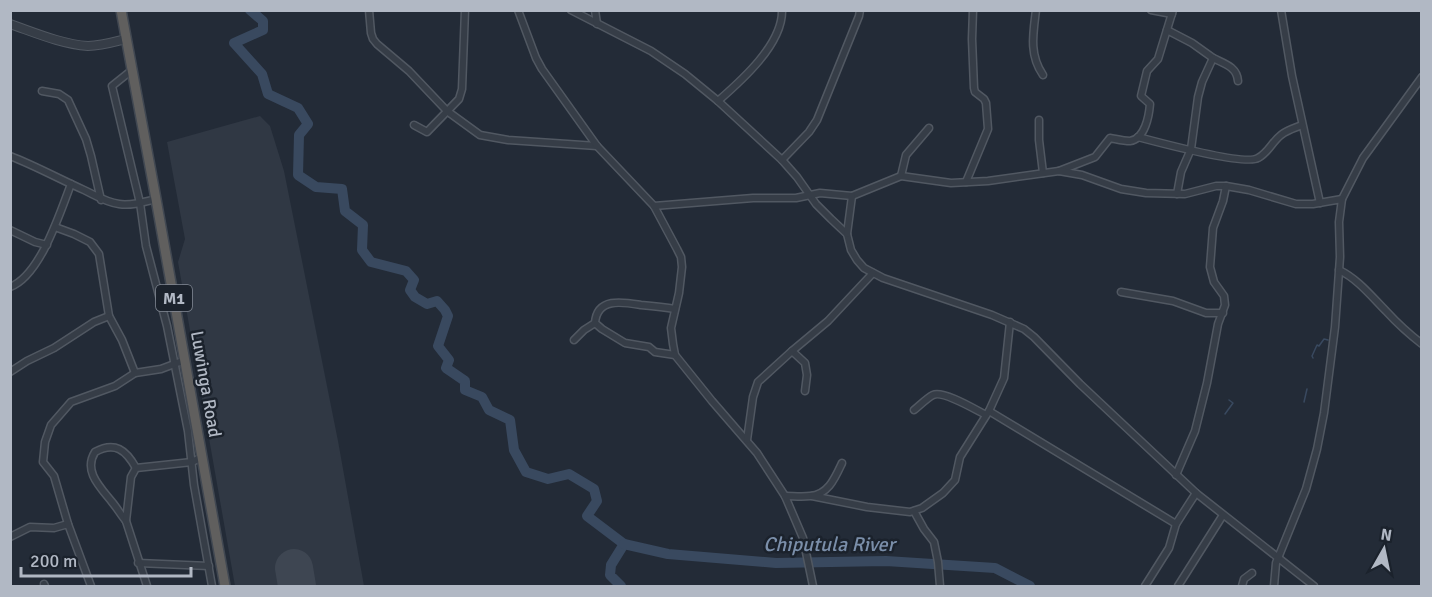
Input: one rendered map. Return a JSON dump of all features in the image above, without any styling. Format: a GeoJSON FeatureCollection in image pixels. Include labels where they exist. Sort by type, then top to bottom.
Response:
{"type":"FeatureCollection","features":[{"type":"Feature","properties":{"kind":"highway","name":"Luwinga Road"},"geometry":{"type":"LineString","coordinates":[[121,10],[225,586]]}},
{"type":"Feature","properties":{"kind":"street"},"geometry":{"type":"LineString","coordinates":[[369,10],[371,33],[377,44],[409,71],[447,111],[475,132],[491,138],[597,146]]}},
{"type":"Feature","properties":{"kind":"street"},"geometry":{"type":"LineString","coordinates":[[414,125],[427,132],[459,99],[465,10]]}},
{"type":"Feature","properties":{"kind":"street"},"geometry":{"type":"LineString","coordinates":[[518,10],[542,69],[597,146],[654,206],[677,249],[682,267],[671,328],[675,355],[747,440],[785,496],[803,538],[813,586]]}},
{"type":"Feature","properties":{"kind":"street"},"geometry":{"type":"LineString","coordinates":[[571,10],[668,62],[718,101],[782,160],[809,195],[847,234]]}},
{"type":"Feature","properties":{"kind":"street"},"geometry":{"type":"LineString","coordinates":[[595,10],[597,24]]}},
{"type":"Feature","properties":{"kind":"street"},"geometry":{"type":"LineString","coordinates":[[718,101],[748,73],[773,39],[780,27],[782,10]]}},
{"type":"Feature","properties":{"kind":"street"},"geometry":{"type":"LineString","coordinates":[[782,160],[809,132],[817,120],[860,10]]}},
{"type":"Feature","properties":{"kind":"street"},"geometry":{"type":"LineString","coordinates":[[966,182],[989,123],[986,103],[974,88],[973,10]]}},
{"type":"Feature","properties":{"kind":"street"},"geometry":{"type":"LineString","coordinates":[[1036,10],[1032,48],[1035,62],[1043,75]]}},
{"type":"Feature","properties":{"kind":"street"},"geometry":{"type":"LineString","coordinates":[[654,206],[753,198],[796,198],[820,193],[852,196],[901,176],[951,183],[1002,179],[1059,171],[1095,157],[1110,138],[1134,140],[1147,121],[1150,104],[1141,96],[1141,92],[1147,71],[1158,59],[1172,12],[1151,10]]}},
{"type":"Feature","properties":{"kind":"street"},"geometry":{"type":"LineString","coordinates":[[1281,10],[1292,76],[1320,203]]}},
{"type":"Feature","properties":{"kind":"street"},"geometry":{"type":"LineString","coordinates":[[10,24],[49,38],[89,46],[126,39]]}},
{"type":"Feature","properties":{"kind":"street"},"geometry":{"type":"LineString","coordinates":[[1167,30],[1233,69],[1238,81]]}},
{"type":"Feature","properties":{"kind":"street"},"geometry":{"type":"LineString","coordinates":[[1177,194],[1181,172],[1191,149],[1200,90],[1205,72],[1213,58]]}},
{"type":"Feature","properties":{"kind":"street"},"geometry":{"type":"LineString","coordinates":[[132,70],[112,86],[140,203],[146,246],[167,326],[188,430],[194,485],[212,586]]}},
{"type":"Feature","properties":{"kind":"street"},"geometry":{"type":"LineString","coordinates":[[1274,586],[1278,558],[1305,490],[1317,449],[1329,378],[1339,270],[1339,222],[1342,199],[1363,158],[1422,77]]}},
{"type":"Feature","properties":{"kind":"street"},"geometry":{"type":"LineString","coordinates":[[42,91],[59,94],[68,100],[91,156],[101,200]]}},
{"type":"Feature","properties":{"kind":"street"},"geometry":{"type":"LineString","coordinates":[[1039,120],[1043,173]]}},
{"type":"Feature","properties":{"kind":"street"},"geometry":{"type":"LineString","coordinates":[[1138,137],[1180,148],[1253,160],[1258,159],[1270,148],[1282,133],[1302,125]]}},
{"type":"Feature","properties":{"kind":"street"},"geometry":{"type":"LineString","coordinates":[[901,176],[906,155],[929,128]]}},
{"type":"Feature","properties":{"kind":"street"},"geometry":{"type":"LineString","coordinates":[[10,156],[38,167],[101,200],[118,204],[140,203],[156,199]]}},
{"type":"Feature","properties":{"kind":"street"},"geometry":{"type":"LineString","coordinates":[[1059,171],[1082,175],[1121,189],[1146,193],[1177,194],[1226,186],[1249,190],[1296,204],[1342,199]]}},
{"type":"Feature","properties":{"kind":"street"},"geometry":{"type":"LineString","coordinates":[[10,287],[24,278],[47,245],[71,184]]}},
{"type":"Feature","properties":{"kind":"street"},"geometry":{"type":"LineString","coordinates":[[1176,475],[1195,431],[1218,324],[1226,300],[1211,276],[1210,255],[1213,228],[1226,186]]}},
{"type":"Feature","properties":{"kind":"street"},"geometry":{"type":"LineString","coordinates":[[852,196],[847,234],[851,250],[864,268],[883,278],[1010,322],[1024,329],[1196,493],[1314,586]]}},
{"type":"Feature","properties":{"kind":"street"},"geometry":{"type":"LineString","coordinates":[[55,227],[90,242],[99,254],[109,316],[122,340],[135,373]]}},
{"type":"Feature","properties":{"kind":"street"},"geometry":{"type":"LineString","coordinates":[[10,230],[47,245]]}},
{"type":"Feature","properties":{"kind":"street"},"geometry":{"type":"LineString","coordinates":[[1339,270],[1368,292],[1404,330],[1422,344]]}},
{"type":"Feature","properties":{"kind":"street"},"geometry":{"type":"LineString","coordinates":[[747,440],[753,397],[759,382],[828,321],[873,273]]}},
{"type":"Feature","properties":{"kind":"street"},"geometry":{"type":"LineString","coordinates":[[1121,292],[1173,301],[1206,313],[1223,314]]}},
{"type":"Feature","properties":{"kind":"street"},"geometry":{"type":"LineString","coordinates":[[574,340],[595,323],[600,309],[610,303],[625,302],[675,309]]}},
{"type":"Feature","properties":{"kind":"street"},"geometry":{"type":"LineString","coordinates":[[10,372],[54,348],[88,325],[109,316]]}},
{"type":"Feature","properties":{"kind":"street"},"geometry":{"type":"LineString","coordinates":[[785,496],[812,496],[890,511],[910,512],[922,508],[943,493],[955,480],[960,457],[987,413],[1004,378],[1010,322]]}},
{"type":"Feature","properties":{"kind":"street"},"geometry":{"type":"LineString","coordinates":[[595,323],[625,343],[675,355]]}},
{"type":"Feature","properties":{"kind":"street"},"geometry":{"type":"LineString","coordinates":[[792,351],[806,363],[805,391]]}},
{"type":"Feature","properties":{"kind":"street"},"geometry":{"type":"LineString","coordinates":[[91,586],[68,524],[54,476],[43,462],[45,442],[51,425],[71,402],[115,386],[135,373],[161,369],[185,360]]}},
{"type":"Feature","properties":{"kind":"street"},"geometry":{"type":"LineString","coordinates":[[914,410],[933,395],[940,394],[987,413],[1176,524]]}},
{"type":"Feature","properties":{"kind":"street"},"geometry":{"type":"LineString","coordinates":[[136,468],[125,451],[110,447],[95,452],[91,463],[91,471],[97,485],[126,521],[147,586]]}},
{"type":"Feature","properties":{"kind":"street"},"geometry":{"type":"LineString","coordinates":[[136,468],[192,462],[202,457]]}},
{"type":"Feature","properties":{"kind":"street"},"geometry":{"type":"LineString","coordinates":[[812,496],[830,486],[842,463]]}},
{"type":"Feature","properties":{"kind":"street"},"geometry":{"type":"LineString","coordinates":[[126,521],[131,477],[136,468]]}},
{"type":"Feature","properties":{"kind":"street"},"geometry":{"type":"LineString","coordinates":[[1145,586],[1169,548],[1176,524],[1196,493]]}},
{"type":"Feature","properties":{"kind":"street"},"geometry":{"type":"LineString","coordinates":[[914,511],[934,542],[940,586]]}},
{"type":"Feature","properties":{"kind":"street"},"geometry":{"type":"LineString","coordinates":[[1178,586],[1223,515]]}},
{"type":"Feature","properties":{"kind":"street"},"geometry":{"type":"LineString","coordinates":[[10,537],[30,527],[54,528],[68,524]]}},
{"type":"Feature","properties":{"kind":"street"},"geometry":{"type":"LineString","coordinates":[[138,563],[209,566]]}},
{"type":"Feature","properties":{"kind":"street"},"geometry":{"type":"LineString","coordinates":[[1242,586],[1244,579],[1252,573]]}},
{"type":"Feature","properties":{"kind":"shaded area"},"geometry":{"type":"Polygon","coordinates":[[[260,116],[270,126],[284,171],[338,441],[364,586],[235,586],[178,262],[185,239],[167,142],[260,116]]]}},
{"type":"Feature","properties":{"kind":"waterway"},"geometry":{"type":"LineString","coordinates":[[250,10],[263,21],[263,30],[234,43],[262,74],[268,94],[298,108],[308,124],[299,135],[298,175],[316,187],[342,189],[345,211],[363,225],[362,250],[371,262],[406,271],[414,280],[410,290],[415,297],[427,304],[437,301],[445,310],[448,316],[438,346],[449,360],[446,368],[465,381],[465,390],[482,397],[489,410],[510,420],[514,450],[526,472],[548,479],[569,474],[594,489],[597,501],[587,516],[624,544],[611,565],[610,575],[621,586]]}},
{"type":"Feature","properties":{"kind":"waterway"},"geometry":{"type":"LineString","coordinates":[[1313,358],[1317,345],[1319,346],[1324,339],[1328,340]]}},
{"type":"Feature","properties":{"kind":"waterway"},"geometry":{"type":"LineString","coordinates":[[1304,402],[1307,389]]}},
{"type":"Feature","properties":{"kind":"waterway"},"geometry":{"type":"LineString","coordinates":[[1225,414],[1233,403],[1229,400]]}},
{"type":"Feature","properties":{"kind":"waterway","name":"Chiputula River"},"geometry":{"type":"LineString","coordinates":[[624,544],[668,554],[776,563],[886,561],[995,568],[1030,586]]}},
{"type":"Feature","properties":{"kind":"runway"},"geometry":{"type":"LineString","coordinates":[[294,568],[297,586]]}}]}
